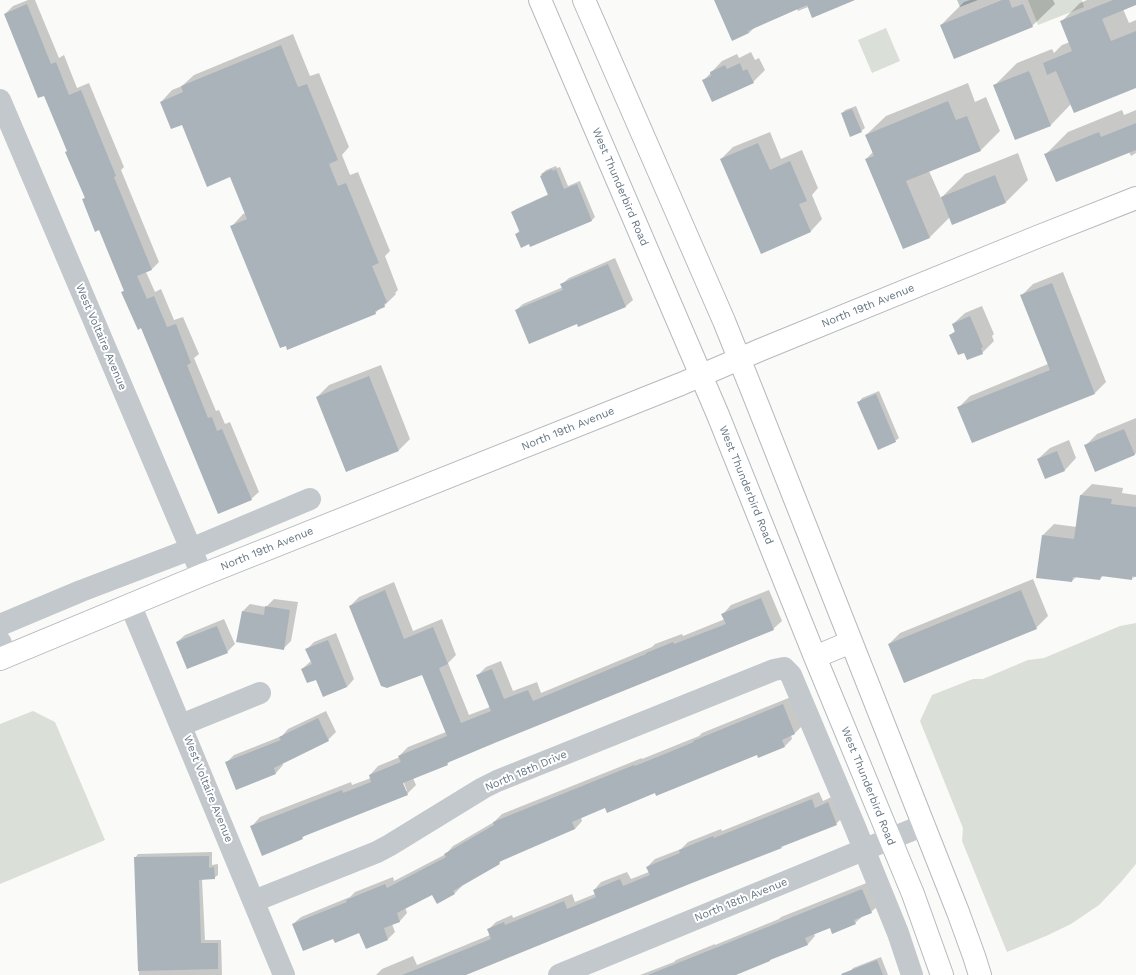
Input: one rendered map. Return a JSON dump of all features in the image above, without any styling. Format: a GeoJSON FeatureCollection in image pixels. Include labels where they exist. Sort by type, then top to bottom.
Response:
{"type":"FeatureCollection","features":[{"type":"Feature","properties":{"kind":"main road","name":"West Thunderbird Road"},"geometry":{"type":"LineString","coordinates":[[540,0],[701,375],[913,894],[942,975]]}},
{"type":"Feature","properties":{"kind":"main road"},"geometry":{"type":"LineString","coordinates":[[584,0],[597,27],[739,359],[924,825],[958,912],[980,975]]}},
{"type":"Feature","properties":{"kind":"main road","name":"North 19th Avenue"},"geometry":{"type":"LineString","coordinates":[[2,652],[130,604],[483,464],[1037,237],[1136,198]]}},
{"type":"Feature","properties":{"kind":"main road"},"geometry":{"type":"LineString","coordinates":[[815,657],[851,642]]}},
{"type":"Feature","properties":{"kind":"street","name":"West Voltaire Avenue"},"geometry":{"type":"LineString","coordinates":[[0,100],[202,575]]}},
{"type":"Feature","properties":{"kind":"street"},"geometry":{"type":"LineString","coordinates":[[0,625],[191,549],[310,499]]}},
{"type":"Feature","properties":{"kind":"street","name":"West Voltaire Avenue"},"geometry":{"type":"LineString","coordinates":[[130,604],[284,975]]}},
{"type":"Feature","properties":{"kind":"street","name":"North 18th Drive"},"geometry":{"type":"LineString","coordinates":[[254,901],[377,852],[406,836],[483,788],[503,779],[766,672],[784,668],[791,675],[864,850]]}},
{"type":"Feature","properties":{"kind":"street"},"geometry":{"type":"LineString","coordinates":[[181,725],[260,694]]}},
{"type":"Feature","properties":{"kind":"street","name":"North 18th Avenue"},"geometry":{"type":"LineString","coordinates":[[559,975],[581,971],[924,825]]}},
{"type":"Feature","properties":{"kind":"street"},"geometry":{"type":"LineString","coordinates":[[864,850],[898,933],[912,975]]}},
{"type":"Feature","properties":{"kind":"shaded area"},"geometry":{"type":"Polygon","coordinates":[[[957,0],[978,0],[960,7],[957,0]]]}},
{"type":"Feature","properties":{"kind":"shaded area"},"geometry":{"type":"Polygon","coordinates":[[[1028,0],[1082,0],[1084,7],[1038,25],[1028,0]]]}},
{"type":"Feature","properties":{"kind":"shaded area"},"geometry":{"type":"Polygon","coordinates":[[[886,28],[900,61],[872,73],[858,40],[886,28]]]}},
{"type":"Feature","properties":{"kind":"shaded area"},"geometry":{"type":"Polygon","coordinates":[[[1136,623],[1136,864],[1099,905],[1071,924],[1007,952],[962,841],[963,828],[920,721],[932,695],[973,679],[983,679],[1028,660],[1044,658],[1120,626],[1136,623]]]}},
{"type":"Feature","properties":{"kind":"shaded area"},"geometry":{"type":"Polygon","coordinates":[[[33,711],[55,722],[105,840],[0,884],[0,724],[33,711]]]}},
{"type":"Feature","properties":{"kind":"building"},"geometry":{"type":"Polygon","coordinates":[[[714,0],[855,0],[812,18],[807,5],[748,31],[749,33],[732,41],[714,0]]]}},
{"type":"Feature","properties":{"kind":"building"},"geometry":{"type":"Polygon","coordinates":[[[1002,0],[1009,0],[1012,8],[1023,4],[1033,27],[954,59],[940,25],[1002,0]]]}},
{"type":"Feature","properties":{"kind":"building"},"geometry":{"type":"Polygon","coordinates":[[[1113,0],[1136,0],[1136,5],[1102,19],[1111,41],[1136,31],[1136,88],[1074,113],[1056,71],[1047,75],[1043,63],[1072,51],[1060,21],[1113,0]]]}},
{"type":"Feature","properties":{"kind":"building"},"geometry":{"type":"Polygon","coordinates":[[[27,4],[51,64],[56,62],[69,95],[81,90],[116,176],[114,177],[152,270],[137,276],[147,299],[154,296],[167,327],[176,324],[191,363],[187,365],[208,418],[212,417],[217,431],[222,429],[252,500],[218,514],[141,328],[138,330],[121,292],[124,291],[99,230],[95,232],[82,199],[85,198],[65,152],[67,151],[44,96],[38,98],[4,14],[27,4]]]}},
{"type":"Feature","properties":{"kind":"building"},"geometry":{"type":"Polygon","coordinates":[[[281,45],[298,87],[307,84],[338,160],[329,164],[338,186],[346,183],[379,263],[372,266],[387,302],[384,304],[385,307],[375,311],[376,314],[287,350],[286,346],[280,348],[230,226],[247,219],[230,177],[207,187],[182,125],[171,129],[160,102],[183,92],[181,86],[281,45]]]}},
{"type":"Feature","properties":{"kind":"building"},"geometry":{"type":"Polygon","coordinates":[[[740,63],[743,71],[747,69],[754,83],[712,102],[702,80],[711,76],[710,72],[725,65],[727,69],[740,63]]]}},
{"type":"Feature","properties":{"kind":"building"},"geometry":{"type":"Polygon","coordinates":[[[1029,71],[1051,126],[1015,140],[993,85],[1029,71]]]}},
{"type":"Feature","properties":{"kind":"building"},"geometry":{"type":"Polygon","coordinates":[[[948,101],[956,120],[967,116],[981,151],[906,181],[930,238],[903,249],[865,159],[874,156],[865,135],[948,101]]]}},
{"type":"Feature","properties":{"kind":"building"},"geometry":{"type":"Polygon","coordinates":[[[852,109],[862,132],[850,137],[841,113],[852,109]]]}},
{"type":"Feature","properties":{"kind":"building"},"geometry":{"type":"Polygon","coordinates":[[[1136,123],[1136,150],[1056,182],[1044,154],[1099,132],[1101,137],[1136,123]]]}},
{"type":"Feature","properties":{"kind":"building"},"geometry":{"type":"Polygon","coordinates":[[[758,143],[770,170],[790,161],[807,201],[799,204],[811,232],[761,254],[720,159],[758,143]]]}},
{"type":"Feature","properties":{"kind":"building"},"geometry":{"type":"Polygon","coordinates":[[[552,169],[553,171],[556,169],[564,189],[577,184],[592,221],[530,247],[529,244],[521,248],[515,234],[520,232],[511,212],[548,195],[540,176],[542,175],[541,174],[552,169]]]}},
{"type":"Feature","properties":{"kind":"building"},"geometry":{"type":"Polygon","coordinates":[[[995,175],[1006,203],[952,225],[941,197],[995,175]]]}},
{"type":"Feature","properties":{"kind":"building"},"geometry":{"type":"Polygon","coordinates":[[[608,264],[626,307],[578,327],[577,324],[529,344],[515,310],[563,290],[560,284],[608,264]]]}},
{"type":"Feature","properties":{"kind":"building"},"geometry":{"type":"Polygon","coordinates":[[[1052,283],[1095,394],[972,443],[957,407],[1050,370],[1020,295],[1052,283]]]}},
{"type":"Feature","properties":{"kind":"building"},"geometry":{"type":"Polygon","coordinates":[[[970,316],[983,347],[981,348],[983,354],[967,360],[964,353],[958,355],[949,335],[955,332],[952,324],[970,316]]]}},
{"type":"Feature","properties":{"kind":"building"},"geometry":{"type":"Polygon","coordinates":[[[369,376],[399,451],[346,472],[316,397],[369,376]]]}},
{"type":"Feature","properties":{"kind":"building"},"geometry":{"type":"Polygon","coordinates":[[[876,394],[896,442],[878,450],[857,402],[876,394]]]}},
{"type":"Feature","properties":{"kind":"building"},"geometry":{"type":"Polygon","coordinates":[[[1124,429],[1135,455],[1095,472],[1084,445],[1124,429]]]}},
{"type":"Feature","properties":{"kind":"building"},"geometry":{"type":"Polygon","coordinates":[[[1057,451],[1065,471],[1045,479],[1037,459],[1057,451]]]}},
{"type":"Feature","properties":{"kind":"building"},"geometry":{"type":"Polygon","coordinates":[[[1080,495],[1112,499],[1111,504],[1136,507],[1136,577],[1132,576],[1132,580],[1101,576],[1100,580],[1073,577],[1072,582],[1036,578],[1042,535],[1074,539],[1080,495]]]}},
{"type":"Feature","properties":{"kind":"building"},"geometry":{"type":"Polygon","coordinates":[[[385,590],[404,639],[433,627],[448,664],[439,668],[461,723],[491,711],[476,675],[492,669],[504,699],[528,690],[533,701],[673,642],[674,644],[726,624],[721,614],[761,598],[774,630],[447,763],[448,765],[403,783],[408,795],[302,837],[303,839],[262,856],[250,826],[342,790],[343,793],[371,782],[369,775],[401,762],[398,756],[447,736],[422,675],[387,688],[381,686],[349,606],[385,590]]]}},
{"type":"Feature","properties":{"kind":"building"},"geometry":{"type":"Polygon","coordinates":[[[1021,590],[1037,629],[904,683],[888,644],[1021,590]]]}},
{"type":"Feature","properties":{"kind":"building"},"geometry":{"type":"Polygon","coordinates":[[[265,606],[290,610],[284,650],[236,642],[242,611],[264,615],[265,606]]]}},
{"type":"Feature","properties":{"kind":"building"},"geometry":{"type":"Polygon","coordinates":[[[217,626],[228,653],[187,669],[176,642],[217,626]]]}},
{"type":"Feature","properties":{"kind":"building"},"geometry":{"type":"Polygon","coordinates":[[[328,640],[347,687],[323,697],[316,680],[307,683],[301,669],[312,664],[305,649],[328,640]]]}},
{"type":"Feature","properties":{"kind":"building"},"geometry":{"type":"Polygon","coordinates":[[[783,704],[795,734],[782,740],[785,747],[758,758],[757,755],[656,796],[655,793],[607,813],[605,808],[572,822],[575,829],[499,862],[500,864],[453,891],[455,894],[437,904],[432,895],[397,913],[400,922],[384,928],[388,940],[366,949],[359,933],[335,943],[333,939],[303,951],[292,924],[347,902],[346,900],[385,884],[387,888],[446,857],[444,854],[494,825],[493,822],[694,742],[693,741],[783,704]]]}},
{"type":"Feature","properties":{"kind":"building"},"geometry":{"type":"Polygon","coordinates":[[[318,718],[329,741],[274,768],[276,774],[236,790],[225,762],[281,740],[279,737],[318,718]]]}},
{"type":"Feature","properties":{"kind":"building"},"geometry":{"type":"Polygon","coordinates":[[[812,799],[815,808],[828,802],[837,825],[466,975],[402,975],[491,939],[487,929],[504,922],[505,925],[564,901],[567,909],[596,897],[593,890],[620,879],[623,886],[650,875],[646,867],[680,853],[679,850],[713,836],[714,838],[812,799]]]}},
{"type":"Feature","properties":{"kind":"building"},"geometry":{"type":"Polygon","coordinates":[[[209,856],[209,868],[214,867],[215,879],[199,880],[201,943],[218,943],[218,969],[138,971],[134,857],[209,856]]]}},
{"type":"Feature","properties":{"kind":"building"},"geometry":{"type":"Polygon","coordinates":[[[862,889],[872,913],[854,920],[856,924],[832,934],[830,928],[805,938],[808,945],[736,975],[648,975],[862,889]]]}},
{"type":"Feature","properties":{"kind":"building"},"geometry":{"type":"Polygon","coordinates":[[[877,960],[883,975],[841,974],[877,960]]]}}]}
